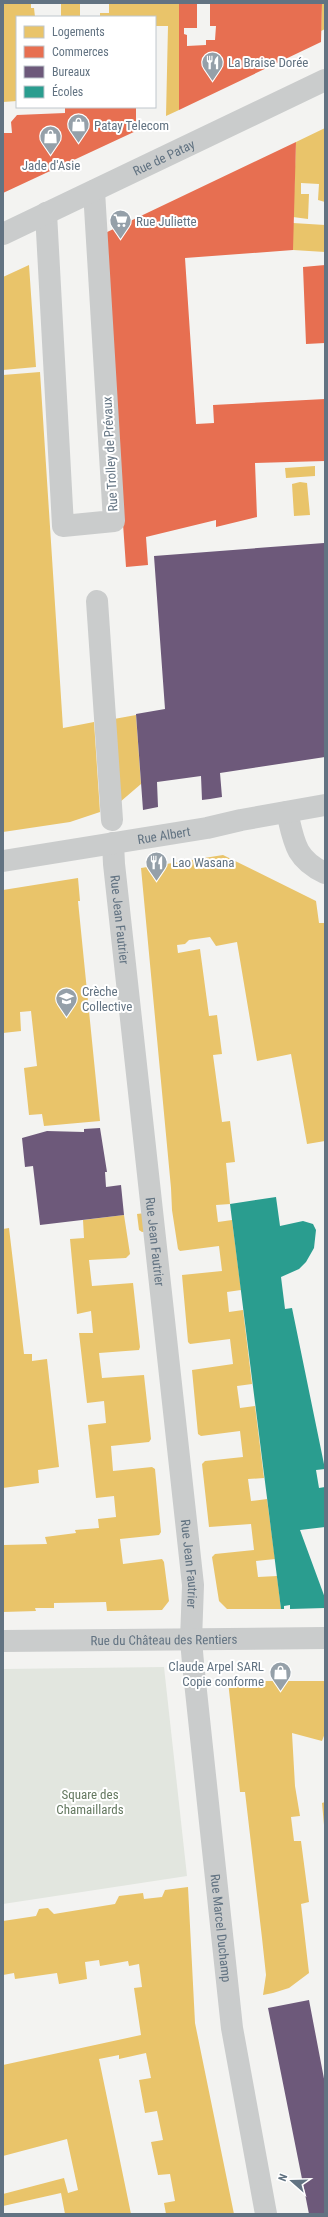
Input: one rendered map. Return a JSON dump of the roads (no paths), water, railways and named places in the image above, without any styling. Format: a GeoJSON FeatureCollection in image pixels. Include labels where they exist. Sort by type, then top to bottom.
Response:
{"type":"FeatureCollection","features":[{"type":"Feature","properties":{"kind":"street","name":"Rue de Patay"},"geometry":{"type":"LineString","coordinates":[[3,234],[325,80]]}},
{"type":"Feature","properties":{"kind":"street","name":"Rue Trolley de Prévaux"},"geometry":{"type":"LineString","coordinates":[[46,213],[63,526],[114,521],[94,191]]}},
{"type":"Feature","properties":{"kind":"street"},"geometry":{"type":"LineString","coordinates":[[97,601],[112,820]]}},
{"type":"Feature","properties":{"kind":"street","name":"Rue Albert"},"geometry":{"type":"LineString","coordinates":[[3,861],[114,844],[325,806]]}},
{"type":"Feature","properties":{"kind":"street"},"geometry":{"type":"LineString","coordinates":[[287,812],[294,845],[300,856],[313,868],[325,873]]}},
{"type":"Feature","properties":{"kind":"street","name":"Rue Jean Fautrier"},"geometry":{"type":"LineString","coordinates":[[114,844],[114,864],[193,1585],[191,1640]]}},
{"type":"Feature","properties":{"kind":"street","name":"Rue du Château des Rentiers"},"geometry":{"type":"LineString","coordinates":[[3,1642],[325,1638]]}},
{"type":"Feature","properties":{"kind":"street","name":"Rue Marcel Duchamp"},"geometry":{"type":"LineString","coordinates":[[191,1640],[232,2028],[266,2214]]}},
{"type":"Feature","properties":{"kind":"place","name":"La Braise Dorée"},"geometry":{"type":"Point","coordinates":[212,82]}},
{"type":"Feature","properties":{"kind":"place","name":"Patay Telecom"},"geometry":{"type":"Point","coordinates":[78,144]}},
{"type":"Feature","properties":{"kind":"place","name":"Jade d'Asie"},"geometry":{"type":"Point","coordinates":[51,156]}},
{"type":"Feature","properties":{"kind":"place","name":"Rue Juliette"},"geometry":{"type":"Point","coordinates":[120,240]}},
{"type":"Feature","properties":{"kind":"place","name":"Lao Wasana"},"geometry":{"type":"Point","coordinates":[157,882]}},
{"type":"Feature","properties":{"kind":"place","name":"Crèche Collective"},"geometry":{"type":"Point","coordinates":[67,1018]}},
{"type":"Feature","properties":{"kind":"place","name":"Claude Arpel SARL Copie conforme"},"geometry":{"type":"Point","coordinates":[280,1692]}},
{"type":"Feature","properties":{"kind":"park label","name":"Square des Chamaillards"},"geometry":{"type":"Point","coordinates":[90,1802]}}]}
